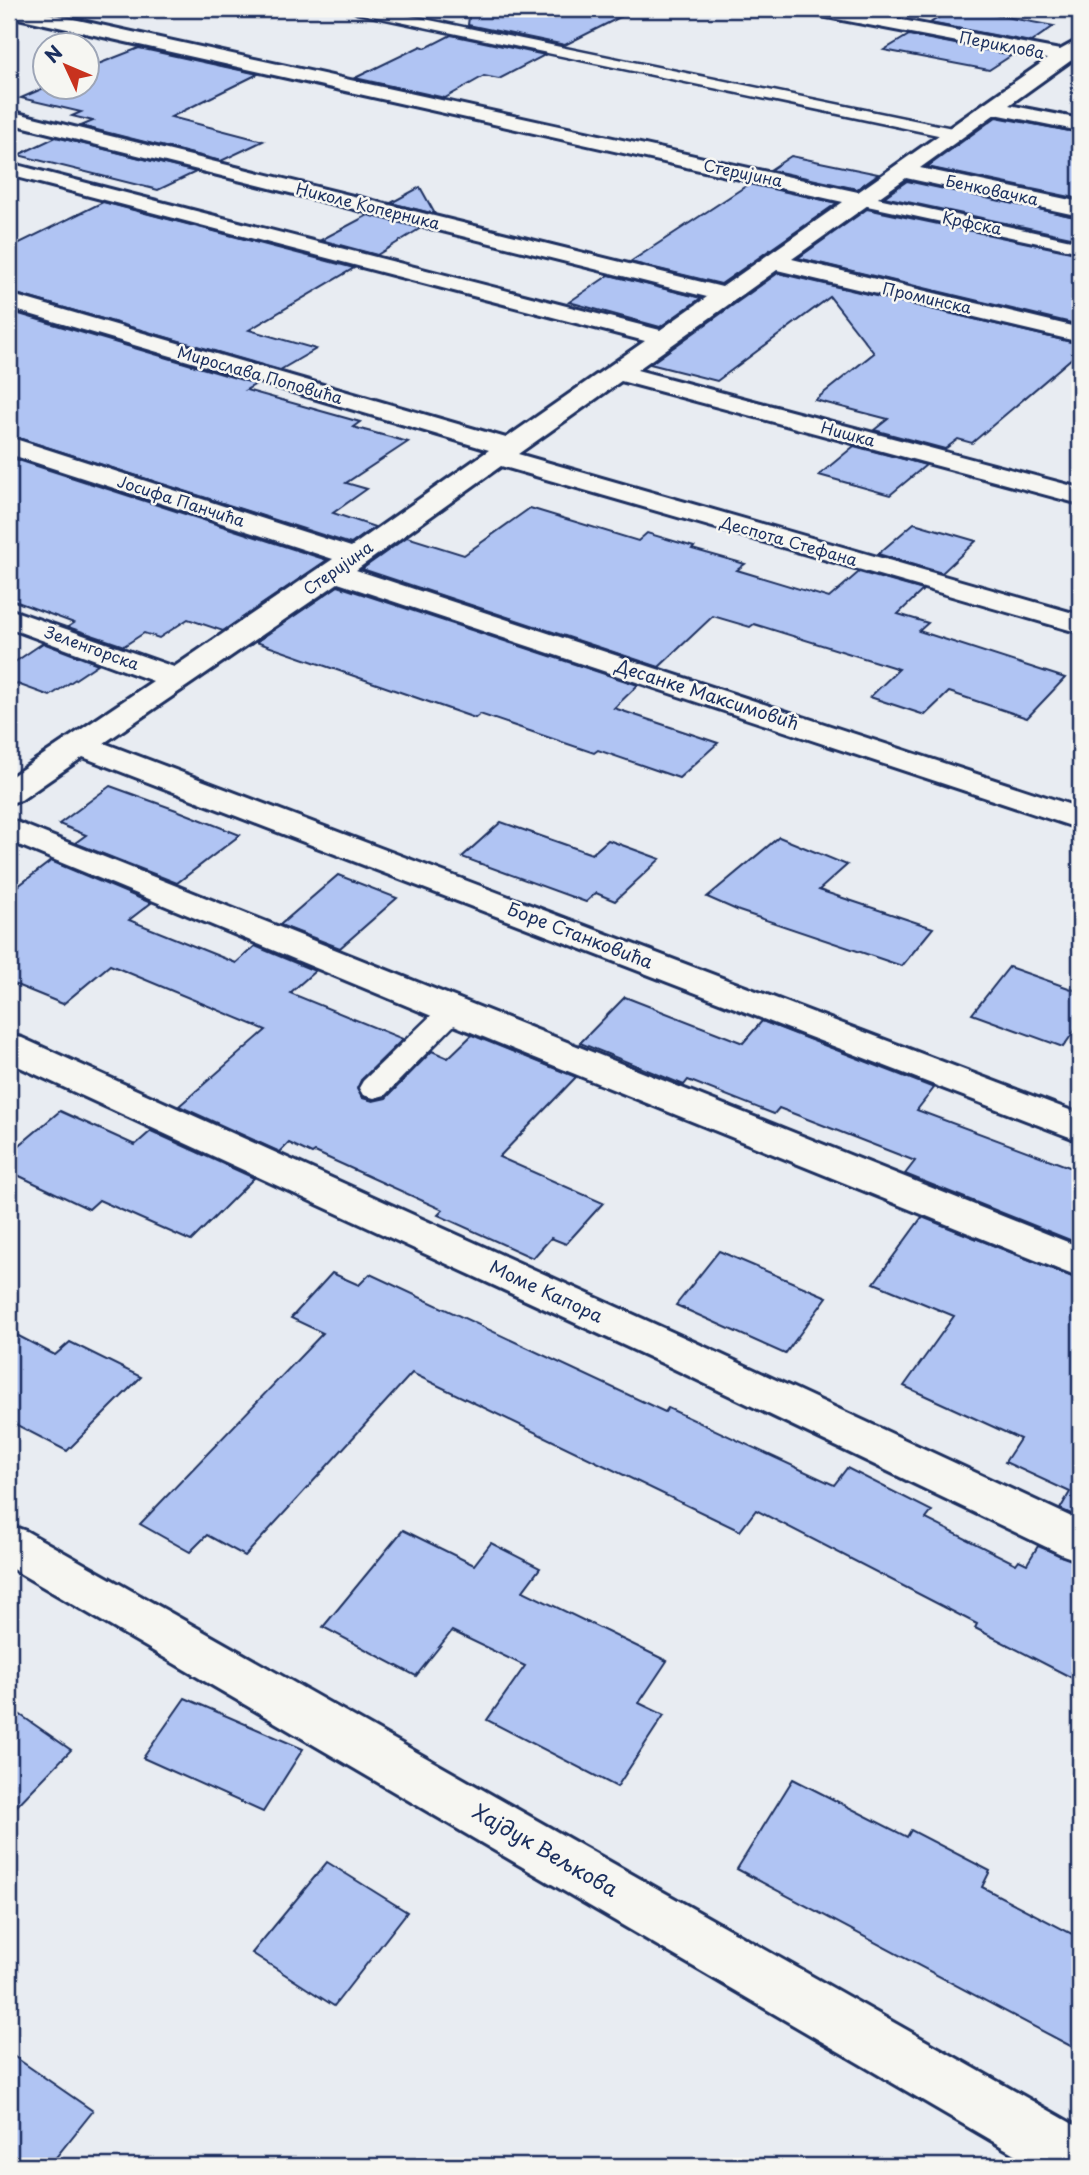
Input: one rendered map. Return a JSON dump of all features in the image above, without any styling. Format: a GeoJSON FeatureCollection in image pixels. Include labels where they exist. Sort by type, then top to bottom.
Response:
{"type":"FeatureCollection","features":[{"type":"Feature","properties":{"kind":"street","name":"Периклова"},"geometry":{"type":"LineString","coordinates":[[816,9],[1070,58]]}},
{"type":"Feature","properties":{"kind":"street","name":"Стеријина"},"geometry":{"type":"LineString","coordinates":[[9,10],[864,200]]}},
{"type":"Feature","properties":{"kind":"street","name":"Стеријина"},"geometry":{"type":"LineString","coordinates":[[9,793],[344,564],[994,108],[1070,58]]}},
{"type":"Feature","properties":{"kind":"street"},"geometry":{"type":"LineString","coordinates":[[994,108],[1080,125]]}},
{"type":"Feature","properties":{"kind":"street","name":"Николе Коперника"},"geometry":{"type":"LineString","coordinates":[[9,117],[727,295]]}},
{"type":"Feature","properties":{"kind":"street"},"geometry":{"type":"LineString","coordinates":[[9,169],[665,339]]}},
{"type":"Feature","properties":{"kind":"street","name":"Бенковачка"},"geometry":{"type":"LineString","coordinates":[[904,172],[1080,209]]}},
{"type":"Feature","properties":{"kind":"street","name":"Проминска"},"geometry":{"type":"LineString","coordinates":[[774,262],[1080,335]]}},
{"type":"Feature","properties":{"kind":"street","name":"Мирослава Поповића"},"geometry":{"type":"LineString","coordinates":[[9,301],[504,452]]}},
{"type":"Feature","properties":{"kind":"street","name":"Нишка"},"geometry":{"type":"LineString","coordinates":[[616,372],[1080,496]]}},
{"type":"Feature","properties":{"kind":"street","name":"Јосифа Панчића"},"geometry":{"type":"LineString","coordinates":[[9,445],[344,564]]}},
{"type":"Feature","properties":{"kind":"street","name":"Деспота Стефана"},"geometry":{"type":"LineString","coordinates":[[504,452],[1080,624]]}},
{"type":"Feature","properties":{"kind":"street","name":"Десанке Максимовић"},"geometry":{"type":"LineString","coordinates":[[344,564],[1080,819]]}},
{"type":"Feature","properties":{"kind":"street","name":"Зеленгорска"},"geometry":{"type":"LineString","coordinates":[[9,618],[175,678]]}},
{"type":"Feature","properties":{"kind":"street","name":"Боре Станковића"},"geometry":{"type":"LineString","coordinates":[[79,744],[1080,1128]]}},
{"type":"Feature","properties":{"kind":"street"},"geometry":{"type":"LineString","coordinates":[[9,829],[452,1011],[1080,1263]]}},
{"type":"Feature","properties":{"kind":"street","name":"Моме Капора"},"geometry":{"type":"LineString","coordinates":[[9,1047],[677,1352],[1080,1542]]}},
{"type":"Feature","properties":{"kind":"street","name":"Хајдук Вељкова"},"geometry":{"type":"LineString","coordinates":[[9,1544],[1080,2160]]}},
{"type":"Feature","properties":{"kind":"lane"},"geometry":{"type":"LineString","coordinates":[[357,9],[957,134]]}},
{"type":"Feature","properties":{"kind":"lane","name":"Крфска"},"geometry":{"type":"LineString","coordinates":[[864,200],[1080,247]]}},
{"type":"Feature","properties":{"kind":"lane"},"geometry":{"type":"LineString","coordinates":[[374,1088],[452,1011]]}},
{"type":"Feature","properties":{"kind":"building"},"geometry":{"type":"Polygon","coordinates":[[[470,9],[636,9],[565,45],[468,25],[470,9]]]}},
{"type":"Feature","properties":{"kind":"building"},"geometry":{"type":"Polygon","coordinates":[[[953,9],[1054,26],[1031,42],[930,23],[953,9]]]}},
{"type":"Feature","properties":{"kind":"building"},"geometry":{"type":"Polygon","coordinates":[[[451,35],[545,55],[499,79],[484,76],[445,98],[355,78],[421,46],[426,48],[451,35]]]}},
{"type":"Feature","properties":{"kind":"building"},"geometry":{"type":"Polygon","coordinates":[[[909,35],[1012,55],[989,70],[884,50],[909,35]]]}},
{"type":"Feature","properties":{"kind":"building"},"geometry":{"type":"Polygon","coordinates":[[[139,48],[258,74],[171,117],[263,141],[221,161],[81,126],[93,121],[72,116],[81,112],[38,102],[102,102],[102,63],[139,48]]]}},
{"type":"Feature","properties":{"kind":"building"},"geometry":{"type":"Polygon","coordinates":[[[32,93],[32,101],[21,98],[32,93]]]}},
{"type":"Feature","properties":{"kind":"building"},"geometry":{"type":"Polygon","coordinates":[[[996,117],[1080,133],[1080,199],[927,167],[996,117]]]}},
{"type":"Feature","properties":{"kind":"building"},"geometry":{"type":"Polygon","coordinates":[[[56,137],[196,172],[158,190],[18,155],[56,137]]]}},
{"type":"Feature","properties":{"kind":"building"},"geometry":{"type":"Polygon","coordinates":[[[791,156],[878,174],[857,189],[770,170],[791,156]]]}},
{"type":"Feature","properties":{"kind":"building"},"geometry":{"type":"Polygon","coordinates":[[[907,181],[1080,218],[1080,239],[884,197],[907,181]]]}},
{"type":"Feature","properties":{"kind":"building"},"geometry":{"type":"Polygon","coordinates":[[[749,184],[837,203],[721,284],[630,262],[749,184]]]}},
{"type":"Feature","properties":{"kind":"building"},"geometry":{"type":"Polygon","coordinates":[[[420,187],[435,214],[391,203],[420,187]]]}},
{"type":"Feature","properties":{"kind":"building"},"geometry":{"type":"Polygon","coordinates":[[[103,202],[354,268],[249,330],[316,349],[280,370],[9,292],[9,248],[103,202]]]}},
{"type":"Feature","properties":{"kind":"building"},"geometry":{"type":"Polygon","coordinates":[[[867,209],[1080,254],[1080,325],[798,258],[867,209]]]}},
{"type":"Feature","properties":{"kind":"building"},"geometry":{"type":"Polygon","coordinates":[[[368,215],[421,228],[377,255],[321,240],[368,215]]]}},
{"type":"Feature","properties":{"kind":"building"},"geometry":{"type":"Polygon","coordinates":[[[778,273],[1080,344],[1080,351],[972,443],[958,439],[945,449],[874,430],[888,419],[815,400],[874,353],[830,297],[717,381],[650,364],[778,273]]]}},
{"type":"Feature","properties":{"kind":"building"},"geometry":{"type":"Polygon","coordinates":[[[609,275],[701,298],[660,327],[569,302],[609,275]]]}},
{"type":"Feature","properties":{"kind":"building"},"geometry":{"type":"Polygon","coordinates":[[[9,311],[256,384],[246,390],[360,422],[353,427],[408,442],[346,483],[367,489],[333,513],[375,527],[351,544],[9,435],[9,311]]]}},
{"type":"Feature","properties":{"kind":"building"},"geometry":{"type":"Polygon","coordinates":[[[854,446],[926,465],[890,495],[819,475],[854,446]]]}},
{"type":"Feature","properties":{"kind":"building"},"geometry":{"type":"Polygon","coordinates":[[[9,457],[327,560],[223,631],[188,619],[159,638],[144,633],[124,646],[68,627],[74,623],[9,599],[9,457]]]}},
{"type":"Feature","properties":{"kind":"building"},"geometry":{"type":"Polygon","coordinates":[[[530,508],[638,541],[647,533],[694,547],[692,549],[745,564],[737,570],[829,598],[859,572],[923,590],[898,614],[928,623],[919,631],[1065,678],[1027,718],[949,692],[925,715],[870,697],[899,669],[754,624],[750,627],[713,616],[659,667],[362,569],[407,537],[464,555],[530,508]]]}},
{"type":"Feature","properties":{"kind":"building"},"geometry":{"type":"Polygon","coordinates":[[[914,523],[976,541],[942,573],[878,554],[914,523]]]}},
{"type":"Feature","properties":{"kind":"building"},"geometry":{"type":"Polygon","coordinates":[[[338,586],[638,685],[614,708],[718,743],[679,778],[598,750],[594,753],[480,714],[475,718],[256,642],[338,586]]]}},
{"type":"Feature","properties":{"kind":"building"},"geometry":{"type":"Polygon","coordinates":[[[43,643],[98,664],[50,696],[9,681],[9,666],[43,643]]]}},
{"type":"Feature","properties":{"kind":"building"},"geometry":{"type":"Polygon","coordinates":[[[110,786],[240,835],[177,883],[75,843],[86,835],[59,824],[110,786]]]}},
{"type":"Feature","properties":{"kind":"building"},"geometry":{"type":"Polygon","coordinates":[[[501,822],[592,854],[608,840],[660,859],[615,901],[596,893],[586,902],[462,857],[501,822]]]}},
{"type":"Feature","properties":{"kind":"building"},"geometry":{"type":"Polygon","coordinates":[[[779,837],[847,865],[819,890],[933,928],[902,966],[739,911],[707,897],[779,837]]]}},
{"type":"Feature","properties":{"kind":"building"},"geometry":{"type":"Polygon","coordinates":[[[51,861],[151,903],[129,920],[236,963],[255,946],[315,971],[290,993],[403,1039],[361,1080],[357,1089],[362,1098],[373,1101],[386,1098],[432,1051],[448,1058],[472,1035],[576,1077],[499,1157],[603,1203],[566,1244],[551,1238],[533,1258],[438,1215],[443,1210],[315,1152],[312,1154],[289,1143],[280,1152],[179,1106],[266,1030],[110,965],[63,1004],[9,982],[9,893],[51,861]]]}},
{"type":"Feature","properties":{"kind":"building"},"geometry":{"type":"Polygon","coordinates":[[[338,875],[397,898],[340,948],[280,925],[338,875]]]}},
{"type":"Feature","properties":{"kind":"building"},"geometry":{"type":"Polygon","coordinates":[[[1009,967],[1080,992],[1080,1023],[1063,1047],[972,1014],[1009,967]]]}},
{"type":"Feature","properties":{"kind":"building"},"geometry":{"type":"Polygon","coordinates":[[[625,997],[743,1043],[762,1021],[934,1088],[917,1110],[1080,1171],[1080,1244],[905,1174],[915,1161],[779,1108],[774,1114],[688,1080],[684,1085],[580,1043],[625,997]]]}},
{"type":"Feature","properties":{"kind":"building"},"geometry":{"type":"Polygon","coordinates":[[[60,1111],[135,1145],[151,1131],[254,1178],[191,1241],[99,1200],[89,1209],[9,1171],[9,1154],[60,1111]]]}},
{"type":"Feature","properties":{"kind":"building"},"geometry":{"type":"Polygon","coordinates":[[[922,1217],[1080,1280],[1080,1518],[1060,1509],[1070,1492],[1005,1462],[1020,1439],[904,1386],[954,1316],[874,1283],[922,1217]]]}},
{"type":"Feature","properties":{"kind":"building"},"geometry":{"type":"Polygon","coordinates":[[[719,1251],[827,1297],[785,1354],[676,1305],[719,1251]]]}},
{"type":"Feature","properties":{"kind":"building"},"geometry":{"type":"Polygon","coordinates":[[[332,1273],[359,1285],[370,1274],[665,1412],[668,1408],[834,1485],[847,1468],[932,1511],[926,1519],[1016,1564],[1019,1560],[1027,1564],[1038,1546],[1080,1563],[1080,1682],[975,1628],[977,1624],[756,1510],[740,1531],[412,1373],[245,1556],[207,1535],[190,1552],[140,1524],[323,1333],[291,1318],[332,1273]]]}},
{"type":"Feature","properties":{"kind":"building"},"geometry":{"type":"Polygon","coordinates":[[[9,1331],[55,1355],[70,1342],[141,1377],[67,1451],[9,1421],[9,1331]]]}},
{"type":"Feature","properties":{"kind":"building"},"geometry":{"type":"Polygon","coordinates":[[[403,1530],[474,1565],[491,1543],[540,1568],[523,1591],[667,1661],[639,1703],[664,1715],[617,1787],[487,1720],[525,1666],[452,1631],[416,1676],[323,1627],[403,1530]]]}},
{"type":"Feature","properties":{"kind":"building"},"geometry":{"type":"Polygon","coordinates":[[[185,1698],[303,1749],[263,1812],[143,1758],[185,1698]]]}},
{"type":"Feature","properties":{"kind":"building"},"geometry":{"type":"Polygon","coordinates":[[[9,1707],[71,1750],[9,1814],[9,1707]]]}},
{"type":"Feature","properties":{"kind":"building"},"geometry":{"type":"Polygon","coordinates":[[[793,1779],[907,1837],[911,1830],[990,1871],[982,1887],[1080,1938],[1080,2051],[737,1869],[793,1779]]]}},
{"type":"Feature","properties":{"kind":"building"},"geometry":{"type":"Polygon","coordinates":[[[327,1862],[407,1912],[334,2006],[252,1953],[327,1862]]]}},
{"type":"Feature","properties":{"kind":"building"},"geometry":{"type":"Polygon","coordinates":[[[9,2053],[93,2111],[49,2166],[9,2166],[9,2053]]]}}]}
